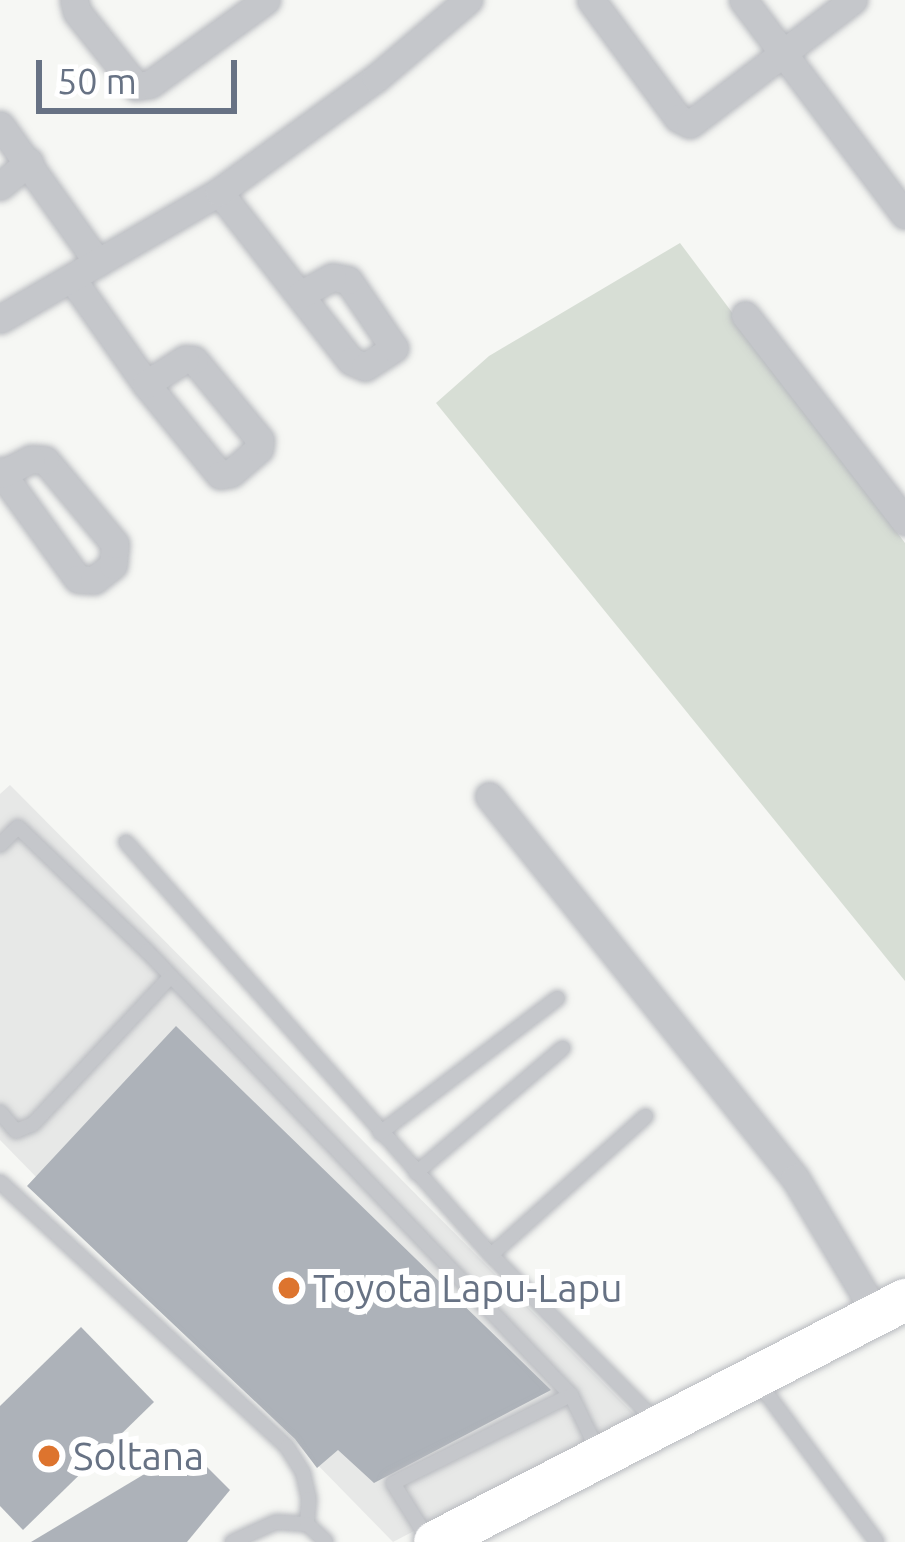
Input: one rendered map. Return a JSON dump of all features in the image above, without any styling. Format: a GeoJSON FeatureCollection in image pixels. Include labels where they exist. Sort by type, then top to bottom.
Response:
{"type":"FeatureCollection","features":[{"type":"Feature","properties":{"kind":"main road"},"geometry":{"type":"LineString","coordinates":[[432,1542],[891,1307]]}},
{"type":"Feature","properties":{"kind":"street"},"geometry":{"type":"LineString","coordinates":[[74,0],[77,12],[136,86],[150,84],[266,0]]}},
{"type":"Feature","properties":{"kind":"street"},"geometry":{"type":"LineString","coordinates":[[0,319],[219,192],[376,78],[468,0]]}},
{"type":"Feature","properties":{"kind":"street"},"geometry":{"type":"LineString","coordinates":[[591,0],[678,118],[690,124],[853,0]]}},
{"type":"Feature","properties":{"kind":"street"},"geometry":{"type":"LineString","coordinates":[[743,0],[905,215]]}},
{"type":"Feature","properties":{"kind":"street"},"geometry":{"type":"LineString","coordinates":[[0,125],[98,263]]}},
{"type":"Feature","properties":{"kind":"street"},"geometry":{"type":"LineString","coordinates":[[0,186],[29,162]]}},
{"type":"Feature","properties":{"kind":"street"},"geometry":{"type":"LineString","coordinates":[[219,192],[302,294]]}},
{"type":"Feature","properties":{"kind":"street"},"geometry":{"type":"LineString","coordinates":[[72,279],[146,385]]}},
{"type":"Feature","properties":{"kind":"street"},"geometry":{"type":"LineString","coordinates":[[745,315],[903,514]]}},
{"type":"Feature","properties":{"kind":"street"},"geometry":{"type":"LineString","coordinates":[[31,459],[45,460],[115,544],[113,565],[94,580],[78,579],[1,472],[31,459]]}},
{"type":"Feature","properties":{"kind":"street"},"geometry":{"type":"LineString","coordinates":[[489,796],[795,1178],[891,1307]]}},
{"type":"Feature","properties":{"kind":"lane"},"geometry":{"type":"LineString","coordinates":[[0,845],[18,827],[170,977],[571,1395],[600,1455]]}},
{"type":"Feature","properties":{"kind":"lane"},"geometry":{"type":"LineString","coordinates":[[126,842],[491,1255],[661,1426]]}},
{"type":"Feature","properties":{"kind":"lane"},"geometry":{"type":"LineString","coordinates":[[0,1112],[16,1131],[33,1124],[170,977]]}},
{"type":"Feature","properties":{"kind":"lane"},"geometry":{"type":"LineString","coordinates":[[380,1133],[558,998]]}},
{"type":"Feature","properties":{"kind":"lane"},"geometry":{"type":"LineString","coordinates":[[416,1173],[563,1048]]}},
{"type":"Feature","properties":{"kind":"lane"},"geometry":{"type":"LineString","coordinates":[[491,1255],[646,1116]]}},
{"type":"Feature","properties":{"kind":"lane"},"geometry":{"type":"LineString","coordinates":[[0,1182],[287,1447],[310,1498],[307,1524]]}},
{"type":"Feature","properties":{"kind":"lane"},"geometry":{"type":"LineString","coordinates":[[754,1378],[877,1542]]}},
{"type":"Feature","properties":{"kind":"lane"},"geometry":{"type":"LineString","coordinates":[[432,1542],[393,1484],[571,1395]]}},
{"type":"Feature","properties":{"kind":"lane"},"geometry":{"type":"LineString","coordinates":[[232,1542],[276,1522],[307,1524],[326,1542]]}},
{"type":"Feature","properties":{"kind":"shaded area"},"geometry":{"type":"Polygon","coordinates":[[[680,243],[905,543],[905,981],[436,403],[489,356],[680,243]]]}},
{"type":"Feature","properties":{"kind":"shaded area"},"geometry":{"type":"Polygon","coordinates":[[[10,785],[635,1415],[393,1542],[0,1140],[0,794],[10,785]]]}},
{"type":"Feature","properties":{"kind":"building","name":"Toyota Lapu-Lapu"},"geometry":{"type":"Polygon","coordinates":[[[176,1026],[551,1390],[374,1483],[338,1450],[317,1468],[295,1439],[27,1186],[176,1026]]]}},
{"type":"Feature","properties":{"kind":"building","name":"Soltana"},"geometry":{"type":"Polygon","coordinates":[[[81,1327],[154,1402],[23,1530],[0,1506],[0,1406],[81,1327]]]}},
{"type":"Feature","properties":{"kind":"building"},"geometry":{"type":"Polygon","coordinates":[[[188,1448],[230,1490],[187,1542],[31,1542],[188,1448]]]}},
{"type":"Feature","properties":{"kind":"place","name":"Toyota Lapu-Lapu"},"geometry":{"type":"Point","coordinates":[289,1288]}},
{"type":"Feature","properties":{"kind":"place","name":"Soltana"},"geometry":{"type":"Point","coordinates":[49,1456]}}]}
